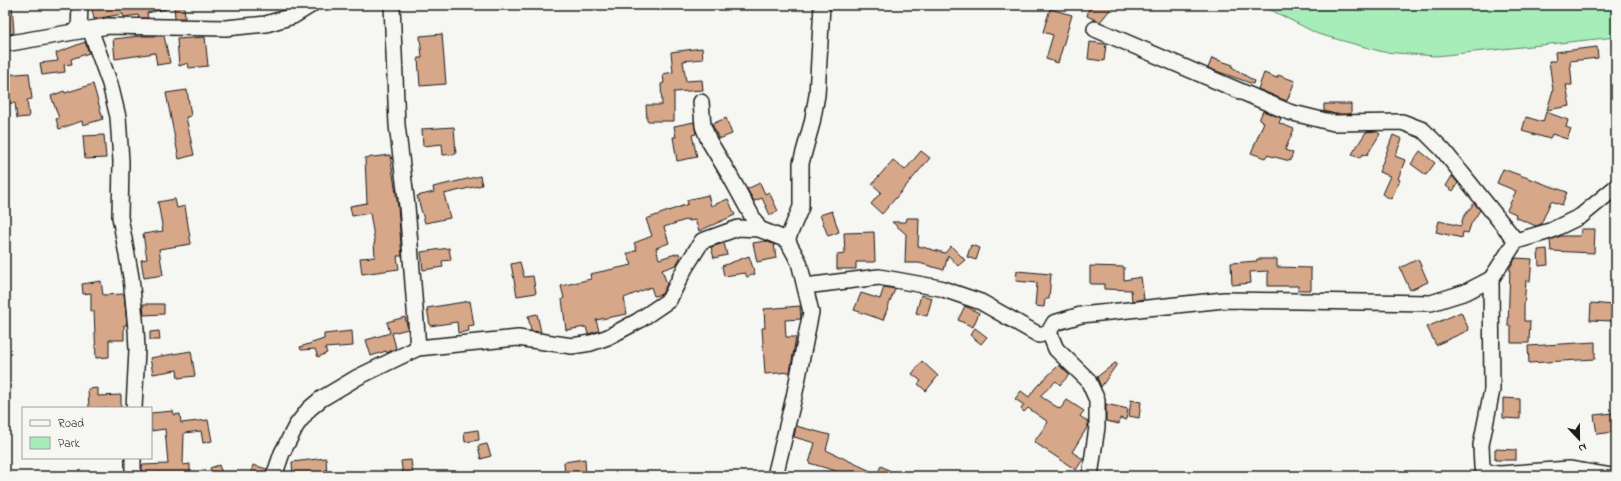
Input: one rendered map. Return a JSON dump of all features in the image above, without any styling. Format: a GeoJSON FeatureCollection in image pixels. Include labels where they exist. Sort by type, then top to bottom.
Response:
{"type":"FeatureCollection","features":[{"type":"Feature","properties":{"kind":"street"},"geometry":{"type":"LineString","coordinates":[[80,5],[84,30],[110,84],[118,116],[121,223],[132,277],[136,329],[137,350],[134,407]]}},
{"type":"Feature","properties":{"kind":"street"},"geometry":{"type":"LineString","coordinates":[[5,44],[84,30],[124,25],[226,28],[248,26],[281,21],[311,5]]}},
{"type":"Feature","properties":{"kind":"street"},"geometry":{"type":"LineString","coordinates":[[392,5],[397,125],[407,206],[418,348]]}},
{"type":"Feature","properties":{"kind":"street"},"geometry":{"type":"LineString","coordinates":[[787,240],[800,207],[800,163],[812,123],[817,95],[822,5]]}},
{"type":"Feature","properties":{"kind":"street"},"geometry":{"type":"LineString","coordinates":[[1095,29],[1289,112],[1334,123],[1402,122],[1423,130],[1443,150],[1516,240]]}},
{"type":"Feature","properties":{"kind":"street"},"geometry":{"type":"LineString","coordinates":[[701,102],[703,126],[709,141],[759,229]]}},
{"type":"Feature","properties":{"kind":"street"},"geometry":{"type":"LineString","coordinates":[[805,286],[879,277],[940,288],[981,302],[1039,335],[1049,332],[1054,323],[1080,315],[1224,300],[1431,303],[1466,292],[1491,279],[1516,240],[1550,231],[1581,216],[1616,187]]}},
{"type":"Feature","properties":{"kind":"street"},"geometry":{"type":"LineString","coordinates":[[274,476],[282,453],[296,426],[315,404],[335,390],[358,377],[418,348],[518,338],[572,346],[591,343],[608,337],[632,324],[669,300],[685,268],[702,241],[738,228],[759,229],[787,240],[799,262],[811,312],[794,397],[775,476]]}},
{"type":"Feature","properties":{"kind":"street"},"geometry":{"type":"LineString","coordinates":[[1491,279],[1492,390],[1481,445],[1482,467],[1489,473],[1500,474],[1568,469],[1610,476],[1616,474]]}},
{"type":"Feature","properties":{"kind":"street"},"geometry":{"type":"LineString","coordinates":[[1049,332],[1056,349],[1088,380],[1097,400],[1097,427],[1090,476]]}},
{"type":"Feature","properties":{"kind":"street"},"geometry":{"type":"LineString","coordinates":[[133,459],[133,476]]}},
{"type":"Feature","properties":{"kind":"green space"},"geometry":{"type":"Polygon","coordinates":[[[1261,5],[1616,5],[1616,37],[1436,56],[1383,52],[1318,34],[1261,5]]]}},
{"type":"Feature","properties":{"kind":"building"},"geometry":{"type":"Polygon","coordinates":[[[5,5],[12,5],[14,33],[5,35],[5,5]]]}},
{"type":"Feature","properties":{"kind":"building"},"geometry":{"type":"Polygon","coordinates":[[[91,5],[166,5],[166,9],[147,13],[148,18],[139,18],[138,15],[124,17],[123,14],[94,19],[91,5]]]}},
{"type":"Feature","properties":{"kind":"building"},"geometry":{"type":"Polygon","coordinates":[[[174,5],[184,5],[185,18],[175,18],[174,5]]]}},
{"type":"Feature","properties":{"kind":"building"},"geometry":{"type":"Polygon","coordinates":[[[1090,5],[1114,5],[1100,22],[1087,16],[1090,5]]]}},
{"type":"Feature","properties":{"kind":"building"},"geometry":{"type":"Polygon","coordinates":[[[1050,9],[1072,15],[1058,63],[1046,59],[1053,35],[1043,32],[1050,9]]]}},
{"type":"Feature","properties":{"kind":"building"},"geometry":{"type":"Polygon","coordinates":[[[442,34],[446,84],[420,86],[418,58],[422,58],[420,36],[442,34]]]}},
{"type":"Feature","properties":{"kind":"building"},"geometry":{"type":"Polygon","coordinates":[[[141,36],[164,36],[170,63],[157,65],[155,53],[115,59],[113,39],[141,36]]]}},
{"type":"Feature","properties":{"kind":"building"},"geometry":{"type":"Polygon","coordinates":[[[205,37],[208,66],[189,68],[188,63],[179,66],[177,39],[205,37]]]}},
{"type":"Feature","properties":{"kind":"building"},"geometry":{"type":"Polygon","coordinates":[[[85,42],[89,53],[71,59],[72,64],[64,65],[65,72],[42,75],[40,63],[58,61],[56,53],[85,42]]]}},
{"type":"Feature","properties":{"kind":"building"},"geometry":{"type":"Polygon","coordinates":[[[1090,42],[1106,44],[1104,61],[1088,59],[1090,42]]]}},
{"type":"Feature","properties":{"kind":"building"},"geometry":{"type":"Polygon","coordinates":[[[1597,47],[1598,58],[1570,61],[1572,85],[1566,85],[1570,106],[1547,110],[1553,90],[1549,61],[1556,61],[1555,52],[1597,47]]]}},
{"type":"Feature","properties":{"kind":"building"},"geometry":{"type":"Polygon","coordinates":[[[702,48],[703,59],[683,61],[686,81],[702,80],[703,90],[674,92],[674,121],[647,121],[646,105],[662,105],[661,84],[664,83],[663,74],[673,72],[671,52],[702,48]]]}},
{"type":"Feature","properties":{"kind":"building"},"geometry":{"type":"Polygon","coordinates":[[[1212,58],[1233,65],[1232,67],[1254,81],[1253,84],[1208,68],[1212,58]]]}},
{"type":"Feature","properties":{"kind":"building"},"geometry":{"type":"Polygon","coordinates":[[[29,73],[32,99],[27,100],[29,117],[17,118],[15,103],[5,104],[5,75],[29,73]]]}},
{"type":"Feature","properties":{"kind":"building"},"geometry":{"type":"Polygon","coordinates":[[[1264,73],[1277,78],[1278,75],[1295,81],[1287,101],[1258,89],[1264,73]]]}},
{"type":"Feature","properties":{"kind":"building"},"geometry":{"type":"Polygon","coordinates":[[[93,84],[103,119],[83,125],[82,121],[59,129],[56,119],[59,118],[51,96],[64,91],[65,93],[93,84]]]}},
{"type":"Feature","properties":{"kind":"building"},"geometry":{"type":"Polygon","coordinates":[[[187,90],[191,116],[186,117],[194,155],[179,159],[166,93],[187,90]]]}},
{"type":"Feature","properties":{"kind":"building"},"geometry":{"type":"Polygon","coordinates":[[[1324,104],[1351,104],[1351,114],[1335,114],[1324,111],[1324,104]]]}},
{"type":"Feature","properties":{"kind":"building"},"geometry":{"type":"Polygon","coordinates":[[[1263,111],[1281,118],[1279,123],[1294,129],[1285,150],[1293,153],[1290,161],[1267,155],[1265,158],[1251,153],[1264,122],[1259,120],[1263,111]]]}},
{"type":"Feature","properties":{"kind":"building"},"geometry":{"type":"Polygon","coordinates":[[[1546,112],[1568,120],[1566,127],[1571,129],[1567,139],[1552,134],[1550,139],[1522,131],[1526,117],[1543,122],[1546,112]]]}},
{"type":"Feature","properties":{"kind":"building"},"geometry":{"type":"Polygon","coordinates":[[[726,118],[732,134],[719,139],[712,124],[726,118]]]}},
{"type":"Feature","properties":{"kind":"building"},"geometry":{"type":"Polygon","coordinates":[[[694,122],[696,134],[692,135],[697,157],[677,161],[673,137],[676,137],[674,126],[694,122]]]}},
{"type":"Feature","properties":{"kind":"building"},"geometry":{"type":"Polygon","coordinates":[[[454,127],[456,154],[443,155],[442,144],[423,146],[422,129],[454,127]]]}},
{"type":"Feature","properties":{"kind":"building"},"geometry":{"type":"Polygon","coordinates":[[[1376,131],[1380,134],[1367,155],[1363,154],[1360,158],[1352,154],[1366,132],[1376,131]]]}},
{"type":"Feature","properties":{"kind":"building"},"geometry":{"type":"Polygon","coordinates":[[[104,135],[106,158],[85,159],[83,136],[104,135]]]}},
{"type":"Feature","properties":{"kind":"building"},"geometry":{"type":"Polygon","coordinates":[[[1393,135],[1402,139],[1395,156],[1405,160],[1398,179],[1400,180],[1391,199],[1382,194],[1390,176],[1379,172],[1393,135]]]}},
{"type":"Feature","properties":{"kind":"building"},"geometry":{"type":"Polygon","coordinates":[[[921,151],[930,158],[882,214],[871,204],[881,192],[872,184],[893,160],[905,170],[921,151]]]}},
{"type":"Feature","properties":{"kind":"building"},"geometry":{"type":"Polygon","coordinates":[[[1420,151],[1435,163],[1426,175],[1411,164],[1420,151]]]}},
{"type":"Feature","properties":{"kind":"building"},"geometry":{"type":"Polygon","coordinates":[[[390,155],[398,207],[402,256],[397,256],[399,269],[362,274],[360,258],[375,257],[375,243],[370,213],[352,216],[350,206],[367,203],[365,158],[390,155]]]}},
{"type":"Feature","properties":{"kind":"building"},"geometry":{"type":"Polygon","coordinates":[[[1503,169],[1567,192],[1562,205],[1551,201],[1541,224],[1536,226],[1515,217],[1516,214],[1507,210],[1516,191],[1497,183],[1503,169]]]}},
{"type":"Feature","properties":{"kind":"building"},"geometry":{"type":"Polygon","coordinates":[[[480,176],[482,185],[444,194],[450,218],[425,223],[417,196],[434,192],[433,187],[480,176]]]}},
{"type":"Feature","properties":{"kind":"building"},"geometry":{"type":"Polygon","coordinates":[[[1452,176],[1458,183],[1453,191],[1446,186],[1452,176]]]}},
{"type":"Feature","properties":{"kind":"building"},"geometry":{"type":"Polygon","coordinates":[[[760,183],[765,194],[769,192],[778,211],[770,215],[762,198],[754,201],[747,189],[760,183]]]}},
{"type":"Feature","properties":{"kind":"building"},"geometry":{"type":"Polygon","coordinates":[[[708,195],[711,206],[728,199],[735,215],[699,231],[695,220],[689,221],[689,219],[664,227],[669,243],[656,248],[659,259],[679,253],[680,258],[676,265],[662,270],[667,284],[662,294],[654,296],[651,287],[624,298],[627,314],[596,320],[599,331],[588,334],[586,327],[566,330],[562,299],[564,298],[561,286],[591,279],[590,274],[632,265],[627,254],[637,250],[634,243],[652,236],[646,219],[688,204],[687,200],[708,195]]]}},
{"type":"Feature","properties":{"kind":"building"},"geometry":{"type":"Polygon","coordinates":[[[175,199],[177,208],[185,206],[191,244],[159,249],[163,275],[144,278],[141,260],[147,259],[143,234],[163,231],[158,202],[175,199]]]}},
{"type":"Feature","properties":{"kind":"building"},"geometry":{"type":"Polygon","coordinates":[[[1474,203],[1480,210],[1471,224],[1468,233],[1463,232],[1462,238],[1436,232],[1439,221],[1461,226],[1463,218],[1474,203]]]}},
{"type":"Feature","properties":{"kind":"building"},"geometry":{"type":"Polygon","coordinates":[[[832,211],[839,232],[828,236],[820,215],[832,211]]]}},
{"type":"Feature","properties":{"kind":"building"},"geometry":{"type":"Polygon","coordinates":[[[907,218],[919,218],[918,246],[945,253],[951,246],[965,260],[958,266],[948,255],[944,270],[919,263],[905,263],[906,234],[892,222],[906,222],[907,218]]]}},
{"type":"Feature","properties":{"kind":"building"},"geometry":{"type":"Polygon","coordinates":[[[1581,229],[1595,229],[1594,253],[1551,251],[1550,240],[1561,236],[1580,236],[1581,229]]]}},
{"type":"Feature","properties":{"kind":"building"},"geometry":{"type":"Polygon","coordinates":[[[874,232],[875,262],[856,262],[856,269],[837,269],[837,255],[845,254],[844,233],[874,232]]]}},
{"type":"Feature","properties":{"kind":"building"},"geometry":{"type":"Polygon","coordinates":[[[765,241],[774,244],[776,258],[757,262],[753,243],[765,241]]]}},
{"type":"Feature","properties":{"kind":"building"},"geometry":{"type":"Polygon","coordinates":[[[724,243],[727,255],[714,258],[711,247],[724,243]]]}},
{"type":"Feature","properties":{"kind":"building"},"geometry":{"type":"Polygon","coordinates":[[[971,245],[980,248],[976,260],[967,257],[971,245]]]}},
{"type":"Feature","properties":{"kind":"building"},"geometry":{"type":"Polygon","coordinates":[[[449,248],[451,260],[442,261],[443,267],[423,270],[421,252],[449,248]]]}},
{"type":"Feature","properties":{"kind":"building"},"geometry":{"type":"Polygon","coordinates":[[[1547,249],[1548,265],[1539,266],[1538,250],[1547,249]]]}},
{"type":"Feature","properties":{"kind":"building"},"geometry":{"type":"Polygon","coordinates":[[[749,256],[755,274],[747,277],[745,273],[724,276],[722,266],[749,256]]]}},
{"type":"Feature","properties":{"kind":"building"},"geometry":{"type":"Polygon","coordinates":[[[1516,258],[1532,259],[1530,281],[1526,281],[1524,306],[1524,321],[1530,321],[1529,343],[1511,343],[1511,326],[1508,326],[1510,267],[1516,258]]]}},
{"type":"Feature","properties":{"kind":"building"},"geometry":{"type":"Polygon","coordinates":[[[1257,259],[1277,259],[1277,267],[1311,268],[1311,290],[1298,290],[1298,286],[1268,286],[1268,271],[1250,272],[1251,283],[1232,285],[1231,263],[1257,261],[1257,259]]]}},
{"type":"Feature","properties":{"kind":"building"},"geometry":{"type":"Polygon","coordinates":[[[1418,259],[1428,282],[1410,290],[1400,268],[1418,259]]]}},
{"type":"Feature","properties":{"kind":"building"},"geometry":{"type":"Polygon","coordinates":[[[520,262],[524,277],[533,276],[536,293],[517,296],[511,264],[520,262]]]}},
{"type":"Feature","properties":{"kind":"building"},"geometry":{"type":"Polygon","coordinates":[[[1090,266],[1124,267],[1124,280],[1141,277],[1144,299],[1132,301],[1131,290],[1104,289],[1104,284],[1090,284],[1090,266]]]}},
{"type":"Feature","properties":{"kind":"building"},"geometry":{"type":"Polygon","coordinates":[[[1017,271],[1051,274],[1049,299],[1045,299],[1044,307],[1035,306],[1037,283],[1016,281],[1017,271]]]}},
{"type":"Feature","properties":{"kind":"building"},"geometry":{"type":"Polygon","coordinates":[[[101,281],[103,295],[124,294],[127,325],[124,325],[124,340],[109,340],[109,357],[96,358],[94,311],[91,311],[91,293],[83,294],[82,284],[101,281]]]}},
{"type":"Feature","properties":{"kind":"building"},"geometry":{"type":"Polygon","coordinates":[[[884,287],[895,289],[883,320],[854,310],[861,293],[880,299],[884,287]]]}},
{"type":"Feature","properties":{"kind":"building"},"geometry":{"type":"Polygon","coordinates":[[[921,295],[932,298],[927,316],[916,313],[921,295]]]}},
{"type":"Feature","properties":{"kind":"building"},"geometry":{"type":"Polygon","coordinates":[[[470,301],[474,325],[468,326],[469,331],[458,333],[457,322],[430,326],[427,308],[470,301]]]}},
{"type":"Feature","properties":{"kind":"building"},"geometry":{"type":"Polygon","coordinates":[[[1591,303],[1613,305],[1612,321],[1590,320],[1591,303]]]}},
{"type":"Feature","properties":{"kind":"building"},"geometry":{"type":"Polygon","coordinates":[[[143,304],[164,304],[164,314],[144,315],[143,304]]]}},
{"type":"Feature","properties":{"kind":"building"},"geometry":{"type":"Polygon","coordinates":[[[800,306],[801,319],[785,320],[786,337],[796,337],[790,372],[765,374],[762,328],[765,328],[764,309],[800,306]]]}},
{"type":"Feature","properties":{"kind":"building"},"geometry":{"type":"Polygon","coordinates":[[[965,306],[979,313],[973,327],[958,320],[965,306]]]}},
{"type":"Feature","properties":{"kind":"building"},"geometry":{"type":"Polygon","coordinates":[[[1461,312],[1469,330],[1436,345],[1427,327],[1461,312]]]}},
{"type":"Feature","properties":{"kind":"building"},"geometry":{"type":"Polygon","coordinates":[[[537,314],[541,332],[531,331],[528,316],[537,314]]]}},
{"type":"Feature","properties":{"kind":"building"},"geometry":{"type":"Polygon","coordinates":[[[405,317],[408,329],[392,333],[396,348],[387,353],[386,351],[371,356],[366,340],[390,333],[387,322],[405,317]]]}},
{"type":"Feature","properties":{"kind":"building"},"geometry":{"type":"Polygon","coordinates":[[[975,328],[987,337],[981,344],[970,335],[975,328]]]}},
{"type":"Feature","properties":{"kind":"building"},"geometry":{"type":"Polygon","coordinates":[[[159,331],[160,340],[150,340],[150,332],[159,331]]]}},
{"type":"Feature","properties":{"kind":"building"},"geometry":{"type":"Polygon","coordinates":[[[352,331],[353,346],[325,348],[327,353],[318,357],[315,349],[301,350],[300,347],[324,339],[324,334],[352,331]]]}},
{"type":"Feature","properties":{"kind":"building"},"geometry":{"type":"Polygon","coordinates":[[[1595,342],[1595,359],[1529,363],[1528,346],[1595,342]]]}},
{"type":"Feature","properties":{"kind":"building"},"geometry":{"type":"Polygon","coordinates":[[[191,351],[195,376],[178,378],[177,370],[153,374],[150,358],[191,351]]]}},
{"type":"Feature","properties":{"kind":"building"},"geometry":{"type":"Polygon","coordinates":[[[922,361],[938,376],[926,391],[918,384],[921,381],[912,374],[922,361]]]}},
{"type":"Feature","properties":{"kind":"building"},"geometry":{"type":"Polygon","coordinates":[[[1115,363],[1117,364],[1101,387],[1097,377],[1115,363]]]}},
{"type":"Feature","properties":{"kind":"building"},"geometry":{"type":"Polygon","coordinates":[[[1059,365],[1069,375],[1060,385],[1056,381],[1040,396],[1060,409],[1067,400],[1084,411],[1080,416],[1088,422],[1088,426],[1072,452],[1083,459],[1076,470],[1034,442],[1048,422],[1028,408],[1024,412],[1021,409],[1024,405],[1015,399],[1021,391],[1029,397],[1036,387],[1059,365]]]}},
{"type":"Feature","properties":{"kind":"building"},"geometry":{"type":"Polygon","coordinates":[[[98,388],[98,396],[121,395],[121,407],[89,407],[88,389],[98,388]]]}},
{"type":"Feature","properties":{"kind":"building"},"geometry":{"type":"Polygon","coordinates":[[[1503,398],[1520,399],[1520,419],[1503,418],[1503,398]]]}},
{"type":"Feature","properties":{"kind":"building"},"geometry":{"type":"Polygon","coordinates":[[[1131,400],[1141,402],[1139,418],[1129,416],[1131,400]]]}},
{"type":"Feature","properties":{"kind":"building"},"geometry":{"type":"Polygon","coordinates":[[[1106,404],[1128,409],[1126,420],[1120,418],[1119,424],[1106,421],[1106,404]]]}},
{"type":"Feature","properties":{"kind":"building"},"geometry":{"type":"Polygon","coordinates":[[[173,411],[174,415],[180,414],[181,423],[208,420],[212,441],[203,443],[201,431],[184,433],[183,465],[190,464],[190,474],[142,476],[142,465],[168,464],[165,429],[152,431],[152,413],[173,411]]]}},
{"type":"Feature","properties":{"kind":"building"},"geometry":{"type":"Polygon","coordinates":[[[1613,413],[1615,432],[1597,434],[1594,415],[1613,413]]]}},
{"type":"Feature","properties":{"kind":"building"},"geometry":{"type":"Polygon","coordinates":[[[796,426],[830,435],[826,450],[877,474],[881,466],[900,476],[833,476],[836,471],[809,463],[815,443],[794,437],[796,426]]]}},
{"type":"Feature","properties":{"kind":"building"},"geometry":{"type":"Polygon","coordinates":[[[478,430],[479,440],[465,442],[464,432],[478,430]]]}},
{"type":"Feature","properties":{"kind":"building"},"geometry":{"type":"Polygon","coordinates":[[[487,444],[491,456],[481,459],[478,446],[487,444]]]}},
{"type":"Feature","properties":{"kind":"building"},"geometry":{"type":"Polygon","coordinates":[[[1495,449],[1516,450],[1516,460],[1495,460],[1495,449]]]}},
{"type":"Feature","properties":{"kind":"building"},"geometry":{"type":"Polygon","coordinates":[[[326,458],[327,476],[293,476],[292,462],[326,458]]]}},
{"type":"Feature","properties":{"kind":"building"},"geometry":{"type":"Polygon","coordinates":[[[585,459],[586,476],[565,476],[564,462],[585,459]]]}},
{"type":"Feature","properties":{"kind":"building"},"geometry":{"type":"Polygon","coordinates":[[[411,460],[413,476],[403,476],[401,461],[411,460]]]}},
{"type":"Feature","properties":{"kind":"building"},"geometry":{"type":"Polygon","coordinates":[[[219,465],[223,476],[213,476],[210,468],[219,465]]]}},
{"type":"Feature","properties":{"kind":"building"},"geometry":{"type":"Polygon","coordinates":[[[253,465],[267,469],[265,476],[250,476],[253,465]]]}}]}
